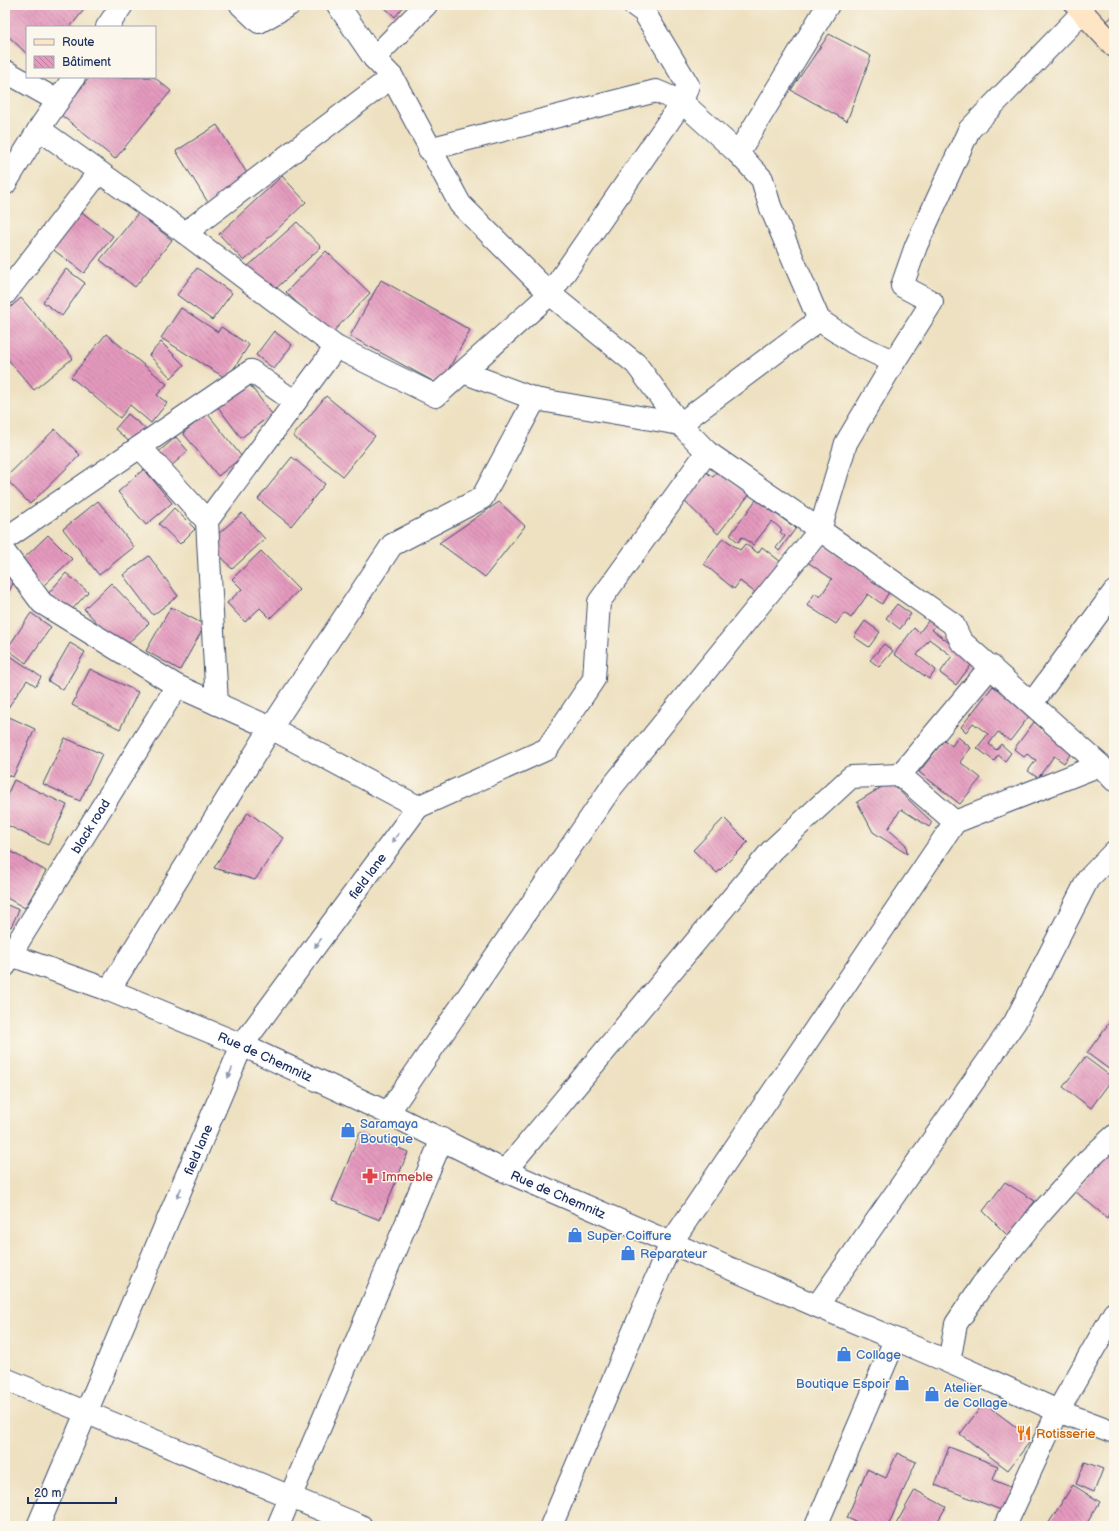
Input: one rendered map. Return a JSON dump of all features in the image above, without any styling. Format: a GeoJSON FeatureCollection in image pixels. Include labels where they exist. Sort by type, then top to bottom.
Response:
{"type":"FeatureCollection","features":[{"type":"Feature","properties":{"kind":"street"},"geometry":{"type":"LineString","coordinates":[[108,26],[122,5]]}},
{"type":"Feature","properties":{"kind":"street"},"geometry":{"type":"LineString","coordinates":[[241,5],[259,22],[289,5]]}},
{"type":"Feature","properties":{"kind":"street"},"geometry":{"type":"LineString","coordinates":[[338,5],[374,58],[392,77],[429,149],[460,204],[550,294],[636,364],[680,424],[707,452],[953,624],[961,640],[1107,772],[955,822],[671,1243],[551,1526]]}},
{"type":"Feature","properties":{"kind":"street"},"geometry":{"type":"LineString","coordinates":[[374,58],[426,5]]}},
{"type":"Feature","properties":{"kind":"street"},"geometry":{"type":"LineString","coordinates":[[38,130],[185,233],[336,347],[436,396],[550,294],[682,102],[688,85],[644,12],[634,5]]}},
{"type":"Feature","properties":{"kind":"street"},"geometry":{"type":"LineString","coordinates":[[738,153],[828,5]]}},
{"type":"Feature","properties":{"kind":"street"},"geometry":{"type":"LineString","coordinates":[[388,1113],[611,788],[820,530],[846,443],[932,302],[902,286],[916,246],[969,130],[1079,9],[1114,46]]}},
{"type":"Feature","properties":{"kind":"street"},"geometry":{"type":"LineString","coordinates":[[5,71],[58,101]]}},
{"type":"Feature","properties":{"kind":"street"},"geometry":{"type":"LineString","coordinates":[[185,233],[392,77]]}},
{"type":"Feature","properties":{"kind":"street"},"geometry":{"type":"LineString","coordinates":[[5,184],[38,130],[73,78]]}},
{"type":"Feature","properties":{"kind":"street"},"geometry":{"type":"LineString","coordinates":[[429,149],[656,91],[682,102],[738,153],[762,179],[770,206],[819,320],[854,343],[894,362]]}},
{"type":"Feature","properties":{"kind":"street"},"geometry":{"type":"LineString","coordinates":[[5,294],[99,172]]}},
{"type":"Feature","properties":{"kind":"street"},"geometry":{"type":"LineString","coordinates":[[462,372],[535,399],[680,424],[819,320]]}},
{"type":"Feature","properties":{"kind":"street"},"geometry":{"type":"LineString","coordinates":[[207,521],[336,347]]}},
{"type":"Feature","properties":{"kind":"street"},"geometry":{"type":"LineString","coordinates":[[5,539],[251,372],[295,402]]}},
{"type":"Feature","properties":{"kind":"street"},"geometry":{"type":"LineString","coordinates":[[109,990],[270,728],[392,546],[482,498],[535,399]]}},
{"type":"Feature","properties":{"kind":"street"},"geometry":{"type":"LineString","coordinates":[[140,447],[207,521],[217,704]]}},
{"type":"Feature","properties":{"kind":"street"},"geometry":{"type":"LineString","coordinates":[[5,553],[42,603],[177,686],[270,728],[418,807],[546,749],[594,679],[599,602],[707,452]]}},
{"type":"Feature","properties":{"kind":"street"},"geometry":{"type":"LineString","coordinates":[[1032,703],[1114,592]]}},
{"type":"Feature","properties":{"kind":"street"},"geometry":{"type":"LineString","coordinates":[[900,774],[991,666]]}},
{"type":"Feature","properties":{"kind":"street","name":"black road"},"geometry":{"type":"LineString","coordinates":[[7,958],[177,686]]}},
{"type":"Feature","properties":{"kind":"street"},"geometry":{"type":"LineString","coordinates":[[505,1171],[772,850],[851,777],[900,774],[955,822]]}},
{"type":"Feature","properties":{"kind":"street","name":"field lane"},"geometry":{"type":"LineString","coordinates":[[38,1526],[242,1045],[418,807]]}},
{"type":"Feature","properties":{"kind":"street"},"geometry":{"type":"LineString","coordinates":[[817,1306],[1015,1022],[1088,879],[1114,852]]}},
{"type":"Feature","properties":{"kind":"street","name":"Rue de Chemnitz"},"geometry":{"type":"LineString","coordinates":[[7,958],[109,990],[242,1045],[388,1113],[505,1171],[949,1362],[1058,1411],[1114,1432]]}},
{"type":"Feature","properties":{"kind":"street"},"geometry":{"type":"LineString","coordinates":[[949,1362],[956,1324],[982,1285],[1040,1214],[1089,1159],[1114,1136]]}},
{"type":"Feature","properties":{"kind":"street"},"geometry":{"type":"LineString","coordinates":[[278,1526],[442,1139]]}},
{"type":"Feature","properties":{"kind":"street"},"geometry":{"type":"LineString","coordinates":[[1005,1526],[1058,1411],[1114,1313]]}},
{"type":"Feature","properties":{"kind":"street"},"geometry":{"type":"LineString","coordinates":[[816,1526],[895,1340]]}},
{"type":"Feature","properties":{"kind":"street"},"geometry":{"type":"LineString","coordinates":[[5,1379],[361,1526]]}},
{"type":"Feature","properties":{"kind":"building"},"geometry":{"type":"Polygon","coordinates":[[[5,5],[88,5],[71,26],[26,26],[26,53],[5,33],[5,5]]]}},
{"type":"Feature","properties":{"kind":"building"},"geometry":{"type":"Polygon","coordinates":[[[382,5],[405,5],[395,17],[382,5]]]}},
{"type":"Feature","properties":{"kind":"building"},"geometry":{"type":"Polygon","coordinates":[[[1114,15],[1114,30],[1107,21],[1114,15]]]}},
{"type":"Feature","properties":{"kind":"building"},"geometry":{"type":"Polygon","coordinates":[[[829,34],[871,56],[847,121],[791,90],[829,34]]]}},
{"type":"Feature","properties":{"kind":"building"},"geometry":{"type":"Polygon","coordinates":[[[89,78],[155,78],[171,91],[115,159],[60,114],[89,78]]]}},
{"type":"Feature","properties":{"kind":"building"},"geometry":{"type":"Polygon","coordinates":[[[217,125],[250,178],[209,204],[176,151],[217,125]]]}},
{"type":"Feature","properties":{"kind":"building"},"geometry":{"type":"Polygon","coordinates":[[[282,176],[306,202],[244,261],[219,234],[282,176]]]}},
{"type":"Feature","properties":{"kind":"building"},"geometry":{"type":"Polygon","coordinates":[[[79,210],[113,236],[84,273],[51,248],[79,210]]]}},
{"type":"Feature","properties":{"kind":"building"},"geometry":{"type":"Polygon","coordinates":[[[138,213],[172,240],[135,287],[100,260],[138,213]]]}},
{"type":"Feature","properties":{"kind":"building"},"geometry":{"type":"Polygon","coordinates":[[[297,222],[321,247],[271,293],[247,267],[297,222]]]}},
{"type":"Feature","properties":{"kind":"building"},"geometry":{"type":"Polygon","coordinates":[[[326,251],[370,293],[330,335],[286,292],[326,251]]]}},
{"type":"Feature","properties":{"kind":"building"},"geometry":{"type":"Polygon","coordinates":[[[197,268],[232,293],[212,320],[177,295],[197,268]]]}},
{"type":"Feature","properties":{"kind":"building"},"geometry":{"type":"Polygon","coordinates":[[[66,269],[85,283],[62,316],[43,302],[66,269]]]}},
{"type":"Feature","properties":{"kind":"building"},"geometry":{"type":"Polygon","coordinates":[[[381,280],[470,330],[440,385],[350,336],[381,280]]]}},
{"type":"Feature","properties":{"kind":"building"},"geometry":{"type":"Polygon","coordinates":[[[21,298],[73,358],[34,390],[5,356],[5,312],[21,298]]]}},
{"type":"Feature","properties":{"kind":"building"},"geometry":{"type":"Polygon","coordinates":[[[181,308],[218,332],[221,327],[249,345],[227,379],[161,338],[181,308]]]}},
{"type":"Feature","properties":{"kind":"building"},"geometry":{"type":"Polygon","coordinates":[[[274,331],[292,345],[274,369],[256,355],[274,331]]]}},
{"type":"Feature","properties":{"kind":"building"},"geometry":{"type":"Polygon","coordinates":[[[106,334],[167,384],[157,395],[167,403],[151,423],[130,405],[120,418],[71,377],[106,334]]]}},
{"type":"Feature","properties":{"kind":"building"},"geometry":{"type":"Polygon","coordinates":[[[161,342],[184,365],[171,378],[149,355],[161,342]]]}},
{"type":"Feature","properties":{"kind":"building"},"geometry":{"type":"Polygon","coordinates":[[[249,384],[272,414],[241,438],[218,407],[249,384]]]}},
{"type":"Feature","properties":{"kind":"building"},"geometry":{"type":"Polygon","coordinates":[[[326,396],[375,436],[343,476],[293,436],[326,396]]]}},
{"type":"Feature","properties":{"kind":"building"},"geometry":{"type":"Polygon","coordinates":[[[207,413],[242,457],[218,476],[183,433],[207,413]]]}},
{"type":"Feature","properties":{"kind":"building"},"geometry":{"type":"Polygon","coordinates":[[[128,414],[146,429],[133,445],[115,429],[128,414]]]}},
{"type":"Feature","properties":{"kind":"building"},"geometry":{"type":"Polygon","coordinates":[[[55,429],[80,455],[30,504],[5,478],[55,429]]]}},
{"type":"Feature","properties":{"kind":"building"},"geometry":{"type":"Polygon","coordinates":[[[176,437],[188,451],[169,468],[156,454],[176,437]]]}},
{"type":"Feature","properties":{"kind":"building"},"geometry":{"type":"Polygon","coordinates":[[[292,457],[325,484],[291,526],[258,499],[292,457]]]}},
{"type":"Feature","properties":{"kind":"building"},"geometry":{"type":"Polygon","coordinates":[[[144,469],[172,503],[146,525],[118,492],[144,469]]]}},
{"type":"Feature","properties":{"kind":"building"},"geometry":{"type":"Polygon","coordinates":[[[717,471],[749,495],[718,534],[678,495],[706,472],[713,477],[717,471]]]}},
{"type":"Feature","properties":{"kind":"building"},"geometry":{"type":"Polygon","coordinates":[[[756,500],[796,528],[779,551],[776,548],[785,536],[780,532],[782,530],[772,521],[753,545],[742,537],[738,542],[730,535],[756,500]]]}},
{"type":"Feature","properties":{"kind":"building"},"geometry":{"type":"Polygon","coordinates":[[[98,501],[134,547],[99,575],[63,529],[98,501]]]}},
{"type":"Feature","properties":{"kind":"building"},"geometry":{"type":"Polygon","coordinates":[[[499,502],[525,526],[485,577],[439,543],[499,502]]]}},
{"type":"Feature","properties":{"kind":"building"},"geometry":{"type":"Polygon","coordinates":[[[174,508],[195,529],[180,544],[159,524],[174,508]]]}},
{"type":"Feature","properties":{"kind":"building"},"geometry":{"type":"Polygon","coordinates":[[[242,513],[265,539],[232,569],[209,542],[242,513]]]}},
{"type":"Feature","properties":{"kind":"building"},"geometry":{"type":"Polygon","coordinates":[[[48,535],[72,559],[42,587],[19,563],[48,535]]]}},
{"type":"Feature","properties":{"kind":"building"},"geometry":{"type":"Polygon","coordinates":[[[723,538],[740,550],[745,544],[758,553],[762,547],[781,562],[757,594],[740,581],[734,589],[704,564],[723,538]]]}},
{"type":"Feature","properties":{"kind":"building"},"geometry":{"type":"Polygon","coordinates":[[[818,542],[890,590],[882,604],[868,594],[851,618],[844,613],[836,624],[807,605],[815,593],[820,597],[832,579],[806,561],[818,542]]]}},
{"type":"Feature","properties":{"kind":"building"},"geometry":{"type":"Polygon","coordinates":[[[261,551],[299,590],[270,618],[260,608],[245,622],[227,603],[242,589],[232,579],[261,551]]]}},
{"type":"Feature","properties":{"kind":"building"},"geometry":{"type":"Polygon","coordinates":[[[149,556],[178,596],[153,615],[123,575],[149,556]]]}},
{"type":"Feature","properties":{"kind":"building"},"geometry":{"type":"Polygon","coordinates":[[[5,572],[16,577],[5,600],[5,572]]]}},
{"type":"Feature","properties":{"kind":"building"},"geometry":{"type":"Polygon","coordinates":[[[66,573],[88,592],[69,613],[48,594],[66,573]]]}},
{"type":"Feature","properties":{"kind":"building"},"geometry":{"type":"Polygon","coordinates":[[[111,583],[149,623],[122,649],[84,609],[111,583]]]}},
{"type":"Feature","properties":{"kind":"building"},"geometry":{"type":"Polygon","coordinates":[[[897,604],[911,614],[900,629],[886,618],[897,604]]]}},
{"type":"Feature","properties":{"kind":"building"},"geometry":{"type":"Polygon","coordinates":[[[171,607],[205,625],[180,670],[146,651],[171,607]]]}},
{"type":"Feature","properties":{"kind":"building"},"geometry":{"type":"Polygon","coordinates":[[[31,613],[51,627],[26,663],[7,649],[31,613]]]}},
{"type":"Feature","properties":{"kind":"building"},"geometry":{"type":"Polygon","coordinates":[[[929,620],[936,625],[932,630],[974,661],[956,685],[940,673],[952,656],[929,639],[917,655],[936,670],[929,679],[894,654],[914,628],[919,633],[929,620]]]}},
{"type":"Feature","properties":{"kind":"building"},"geometry":{"type":"Polygon","coordinates":[[[865,621],[880,632],[869,647],[854,637],[865,621]]]}},
{"type":"Feature","properties":{"kind":"building"},"geometry":{"type":"Polygon","coordinates":[[[70,643],[85,652],[63,690],[48,681],[70,643]]]}},
{"type":"Feature","properties":{"kind":"building"},"geometry":{"type":"Polygon","coordinates":[[[884,644],[893,651],[879,667],[870,660],[884,644]]]}},
{"type":"Feature","properties":{"kind":"building"},"geometry":{"type":"Polygon","coordinates":[[[5,652],[41,677],[36,686],[27,680],[5,712],[5,652]]]}},
{"type":"Feature","properties":{"kind":"building"},"geometry":{"type":"Polygon","coordinates":[[[90,669],[138,692],[120,729],[72,705],[90,669]]]}},
{"type":"Feature","properties":{"kind":"building"},"geometry":{"type":"Polygon","coordinates":[[[993,686],[1030,715],[1010,741],[998,732],[989,744],[996,750],[1001,744],[1011,753],[1005,761],[998,755],[994,761],[977,748],[988,734],[973,723],[966,732],[961,727],[993,686]]]}},
{"type":"Feature","properties":{"kind":"building"},"geometry":{"type":"Polygon","coordinates":[[[5,715],[35,729],[13,777],[5,774],[5,715]]]}},
{"type":"Feature","properties":{"kind":"building"},"geometry":{"type":"Polygon","coordinates":[[[1034,722],[1073,751],[1064,763],[1054,756],[1038,778],[1028,771],[1036,760],[1027,754],[1024,757],[1014,749],[1034,722]]]}},
{"type":"Feature","properties":{"kind":"building"},"geometry":{"type":"Polygon","coordinates":[[[958,737],[971,748],[960,762],[981,778],[960,804],[919,772],[944,740],[952,746],[958,737]]]}},
{"type":"Feature","properties":{"kind":"building"},"geometry":{"type":"Polygon","coordinates":[[[65,738],[102,754],[80,801],[43,784],[65,738]]]}},
{"type":"Feature","properties":{"kind":"building"},"geometry":{"type":"Polygon","coordinates":[[[14,780],[67,805],[48,845],[5,824],[5,799],[14,780]]]}},
{"type":"Feature","properties":{"kind":"building"},"geometry":{"type":"Polygon","coordinates":[[[890,782],[932,822],[929,827],[901,809],[888,829],[906,845],[907,854],[873,832],[857,802],[890,782]]]}},
{"type":"Feature","properties":{"kind":"building"},"geometry":{"type":"Polygon","coordinates":[[[248,812],[283,838],[255,880],[214,868],[248,812]]]}},
{"type":"Feature","properties":{"kind":"building"},"geometry":{"type":"Polygon","coordinates":[[[724,818],[748,842],[717,873],[693,850],[724,818]]]}},
{"type":"Feature","properties":{"kind":"building"},"geometry":{"type":"Polygon","coordinates":[[[10,851],[46,871],[25,908],[5,897],[5,860],[10,851]]]}},
{"type":"Feature","properties":{"kind":"building"},"geometry":{"type":"Polygon","coordinates":[[[5,904],[19,910],[11,927],[5,924],[5,904]]]}},
{"type":"Feature","properties":{"kind":"building"},"geometry":{"type":"Polygon","coordinates":[[[1114,1016],[1114,1073],[1087,1053],[1114,1016]]]}},
{"type":"Feature","properties":{"kind":"building"},"geometry":{"type":"Polygon","coordinates":[[[1085,1057],[1113,1078],[1091,1108],[1063,1087],[1085,1057]]]}},
{"type":"Feature","properties":{"kind":"building","name":"Immeble"},"geometry":{"type":"Polygon","coordinates":[[[360,1132],[408,1152],[380,1220],[332,1201],[360,1132]]]}},
{"type":"Feature","properties":{"kind":"building"},"geometry":{"type":"Polygon","coordinates":[[[1107,1151],[1114,1157],[1114,1203],[1107,1218],[1075,1191],[1107,1151]]]}},
{"type":"Feature","properties":{"kind":"building"},"geometry":{"type":"Polygon","coordinates":[[[1005,1182],[1035,1201],[1008,1236],[983,1211],[1005,1182]]]}},
{"type":"Feature","properties":{"kind":"building"},"geometry":{"type":"Polygon","coordinates":[[[984,1403],[1032,1439],[1008,1470],[960,1434],[984,1403]]]}},
{"type":"Feature","properties":{"kind":"building"},"geometry":{"type":"Polygon","coordinates":[[[949,1447],[998,1466],[993,1480],[1013,1488],[1004,1511],[935,1485],[949,1447]]]}},
{"type":"Feature","properties":{"kind":"building"},"geometry":{"type":"Polygon","coordinates":[[[897,1453],[916,1462],[888,1526],[866,1526],[847,1518],[867,1469],[886,1478],[897,1453]]]}},
{"type":"Feature","properties":{"kind":"building"},"geometry":{"type":"Polygon","coordinates":[[[1085,1462],[1103,1469],[1094,1492],[1076,1484],[1085,1462]]]}},
{"type":"Feature","properties":{"kind":"building"},"geometry":{"type":"Polygon","coordinates":[[[1073,1485],[1100,1502],[1085,1526],[1052,1526],[1048,1524],[1073,1485]]]}},
{"type":"Feature","properties":{"kind":"building"},"geometry":{"type":"Polygon","coordinates":[[[915,1490],[946,1507],[935,1526],[895,1526],[915,1490]]]}},
{"type":"Feature","properties":{"kind":"place","name":"Saramaya Boutique"},"geometry":{"type":"Point","coordinates":[348,1130]}},
{"type":"Feature","properties":{"kind":"place","name":"Immeble"},"geometry":{"type":"Point","coordinates":[370,1176]}},
{"type":"Feature","properties":{"kind":"place","name":"Super Coiffure"},"geometry":{"type":"Point","coordinates":[575,1235]}},
{"type":"Feature","properties":{"kind":"place","name":"Reparateur"},"geometry":{"type":"Point","coordinates":[628,1253]}},
{"type":"Feature","properties":{"kind":"place","name":"Collage"},"geometry":{"type":"Point","coordinates":[844,1354]}},
{"type":"Feature","properties":{"kind":"place","name":"Boutique Espoir"},"geometry":{"type":"Point","coordinates":[902,1383]}},
{"type":"Feature","properties":{"kind":"place","name":"Atelier de Collage"},"geometry":{"type":"Point","coordinates":[932,1394]}},
{"type":"Feature","properties":{"kind":"place","name":"Rotisserie"},"geometry":{"type":"Point","coordinates":[1024,1433]}}]}
